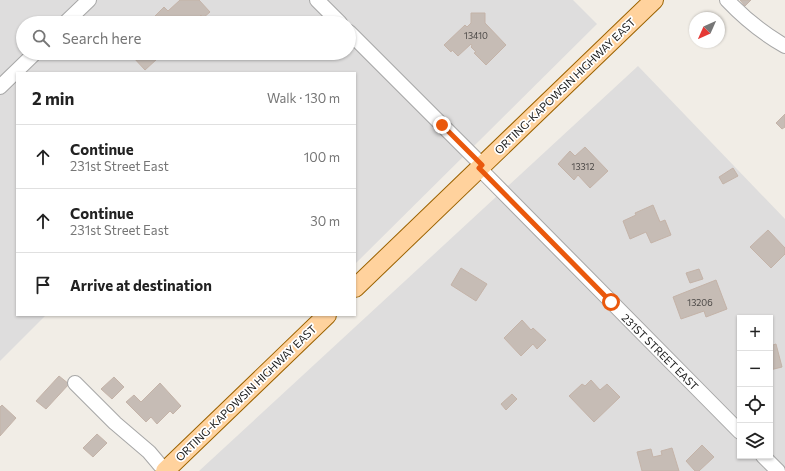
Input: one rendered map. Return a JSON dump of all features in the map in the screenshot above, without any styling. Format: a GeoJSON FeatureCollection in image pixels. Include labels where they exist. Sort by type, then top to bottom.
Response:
{"type":"FeatureCollection","features":[{"type":"Feature","properties":{"kind":"main road","name":"ORTING-KAPOWSIN HIGHWAY EAST"},"geometry":{"type":"LineString","coordinates":[[356,287],[654,0]]}},
{"type":"Feature","properties":{"kind":"main road","name":"ORTING-KAPOWSIN HIGHWAY EAST"},"geometry":{"type":"LineString","coordinates":[[165,471],[326,316]]}},
{"type":"Feature","properties":{"kind":"street"},"geometry":{"type":"LineString","coordinates":[[73,16],[89,0]]}},
{"type":"Feature","properties":{"kind":"street"},"geometry":{"type":"LineString","coordinates":[[317,0],[333,16]]}},
{"type":"Feature","properties":{"kind":"street"},"geometry":{"type":"LineString","coordinates":[[727,0],[747,20],[766,35],[785,46]]}},
{"type":"Feature","properties":{"kind":"street","name":"231ST STREET EAST"},"geometry":{"type":"LineString","coordinates":[[356,39],[737,429]]}},
{"type":"Feature","properties":{"kind":"street"},"geometry":{"type":"LineString","coordinates":[[0,87],[28,60]]}},
{"type":"Feature","properties":{"kind":"street"},"geometry":{"type":"LineString","coordinates":[[75,383],[115,423],[149,452],[165,471]]}},
{"type":"Feature","properties":{"kind":"street"},"geometry":{"type":"LineString","coordinates":[[766,459],[778,471]]}},
{"type":"Feature","properties":{"kind":"shaded area"},"geometry":{"type":"Polygon","coordinates":[[[0,0],[573,0],[597,24],[356,263],[356,72],[16,72],[16,316],[45,316],[0,361],[0,0]]]}},
{"type":"Feature","properties":{"kind":"shaded area"},"geometry":{"type":"Polygon","coordinates":[[[638,66],[785,219],[785,471],[199,471],[638,66]]]}},
{"type":"Feature","properties":{"kind":"building"},"geometry":{"type":"Polygon","coordinates":[[[180,0],[199,0],[210,12],[205,16],[155,16],[164,7],[168,11],[180,0]]]}},
{"type":"Feature","properties":{"kind":"building"},"geometry":{"type":"Polygon","coordinates":[[[740,0],[751,0],[745,6],[740,0]]]}},
{"type":"Feature","properties":{"kind":"building"},"geometry":{"type":"Polygon","coordinates":[[[471,13],[485,13],[485,23],[506,45],[486,65],[474,53],[476,52],[471,47],[471,44],[458,56],[444,45],[465,25],[467,27],[471,23],[471,13]]]}},
{"type":"Feature","properties":{"kind":"building"},"geometry":{"type":"Polygon","coordinates":[[[136,60],[156,60],[145,70],[136,60]]]}},
{"type":"Feature","properties":{"kind":"building"},"geometry":{"type":"Polygon","coordinates":[[[785,114],[785,127],[782,129],[776,123],[785,114]]]}},
{"type":"Feature","properties":{"kind":"building"},"geometry":{"type":"Polygon","coordinates":[[[585,147],[608,171],[590,188],[578,175],[574,180],[558,164],[570,151],[575,156],[585,147]]]}},
{"type":"Feature","properties":{"kind":"building"},"geometry":{"type":"Polygon","coordinates":[[[733,168],[738,176],[723,184],[719,177],[733,168]]]}},
{"type":"Feature","properties":{"kind":"building"},"geometry":{"type":"Polygon","coordinates":[[[653,205],[660,222],[665,220],[671,235],[651,243],[646,232],[630,239],[623,221],[636,215],[635,213],[653,205]]]}},
{"type":"Feature","properties":{"kind":"building"},"geometry":{"type":"Polygon","coordinates":[[[768,230],[785,248],[785,254],[771,268],[750,247],[768,230]]]}},
{"type":"Feature","properties":{"kind":"building"},"geometry":{"type":"Polygon","coordinates":[[[461,268],[487,284],[476,301],[451,285],[461,268]]]}},
{"type":"Feature","properties":{"kind":"building"},"geometry":{"type":"Polygon","coordinates":[[[699,269],[703,279],[690,283],[686,273],[699,269]]]}},
{"type":"Feature","properties":{"kind":"building"},"geometry":{"type":"Polygon","coordinates":[[[716,280],[727,309],[706,317],[704,311],[681,319],[673,297],[716,280]]]}},
{"type":"Feature","properties":{"kind":"building"},"geometry":{"type":"Polygon","coordinates":[[[522,320],[531,330],[533,328],[546,340],[537,349],[533,344],[521,356],[504,338],[522,320]]]}},
{"type":"Feature","properties":{"kind":"building"},"geometry":{"type":"Polygon","coordinates":[[[776,344],[782,367],[773,369],[773,351],[773,345],[776,344]]]}},
{"type":"Feature","properties":{"kind":"building"},"geometry":{"type":"Polygon","coordinates":[[[59,376],[69,384],[46,409],[36,401],[59,376]]]}},
{"type":"Feature","properties":{"kind":"building"},"geometry":{"type":"Polygon","coordinates":[[[114,377],[124,387],[112,399],[101,389],[114,377]]]}},
{"type":"Feature","properties":{"kind":"building"},"geometry":{"type":"Polygon","coordinates":[[[591,380],[600,390],[607,384],[620,397],[594,422],[569,396],[582,384],[585,386],[591,380]]]}},
{"type":"Feature","properties":{"kind":"building"},"geometry":{"type":"Polygon","coordinates":[[[160,383],[181,406],[173,414],[170,411],[157,424],[151,417],[146,422],[126,402],[134,395],[141,402],[160,383]]]}},
{"type":"Feature","properties":{"kind":"building"},"geometry":{"type":"Polygon","coordinates":[[[512,394],[517,399],[506,410],[501,404],[512,394]]]}},
{"type":"Feature","properties":{"kind":"building"},"geometry":{"type":"Polygon","coordinates":[[[2,405],[16,418],[0,436],[0,407],[2,405]]]}},
{"type":"Feature","properties":{"kind":"building"},"geometry":{"type":"Polygon","coordinates":[[[97,434],[107,443],[93,457],[83,448],[97,434]]]}},
{"type":"Feature","properties":{"kind":"building"},"geometry":{"type":"Polygon","coordinates":[[[702,445],[714,457],[699,471],[695,471],[686,461],[702,445]]]}},
{"type":"Feature","properties":{"kind":"building"},"geometry":{"type":"Polygon","coordinates":[[[672,448],[679,471],[642,471],[637,452],[651,449],[653,457],[662,455],[661,451],[672,448]]]}},
{"type":"Feature","properties":{"kind":"route"},"geometry":{"type":"LineString","coordinates":[[442,125],[482,165],[479,168],[611,302]]}}]}
